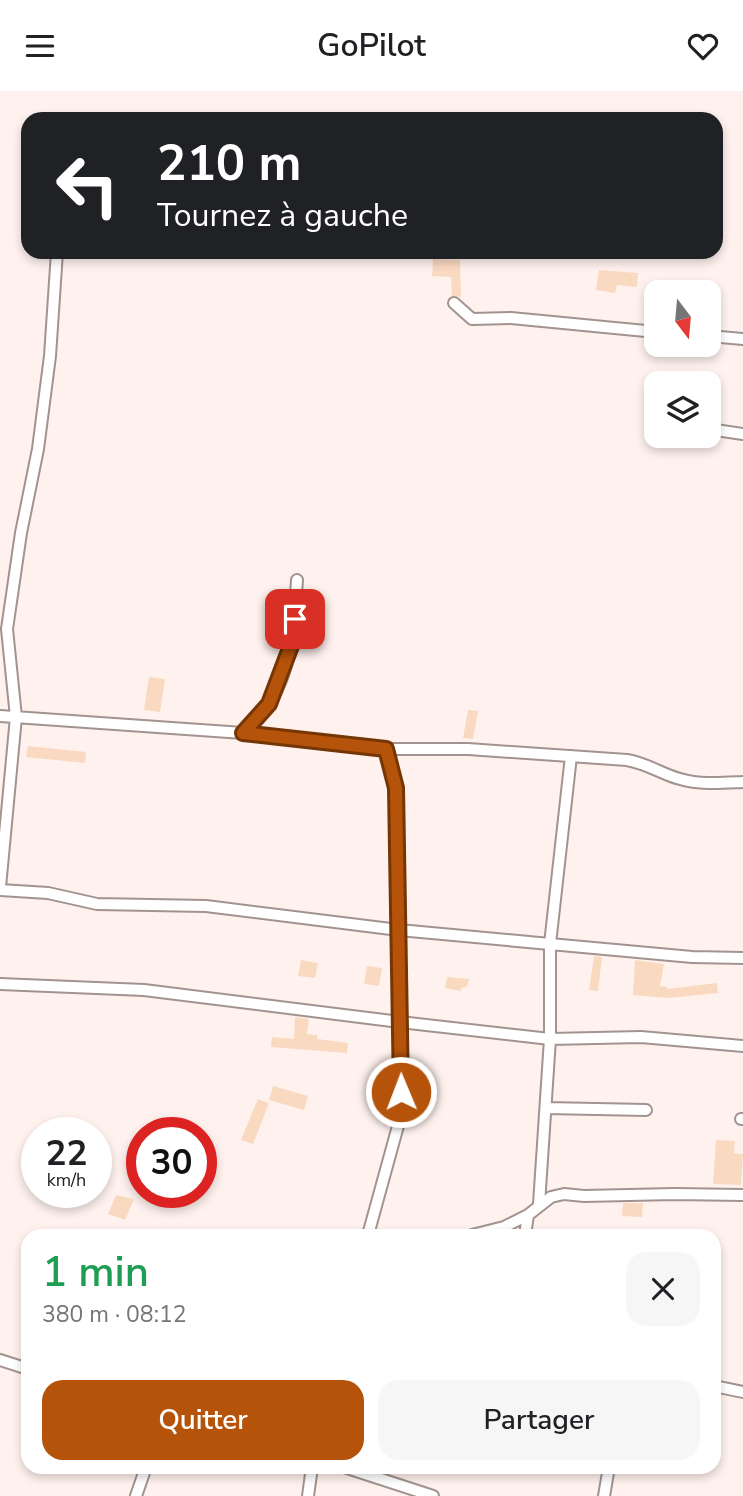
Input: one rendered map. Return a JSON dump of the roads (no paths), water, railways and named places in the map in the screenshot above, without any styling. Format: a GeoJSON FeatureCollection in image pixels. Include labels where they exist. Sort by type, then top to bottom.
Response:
{"type":"FeatureCollection","features":[{"type":"Feature","properties":{"kind":"street"},"geometry":{"type":"LineString","coordinates":[[57,259],[50,356],[41,422],[4,629],[16,717],[4,800],[0,889],[48,893],[97,904],[206,906],[399,930],[692,957],[743,957]]}},
{"type":"Feature","properties":{"kind":"street"},"geometry":{"type":"LineString","coordinates":[[454,303],[472,319],[511,318],[644,331]]}},
{"type":"Feature","properties":{"kind":"street"},"geometry":{"type":"LineString","coordinates":[[721,337],[743,339]]}},
{"type":"Feature","properties":{"kind":"street"},"geometry":{"type":"LineString","coordinates":[[721,431],[743,434]]}},
{"type":"Feature","properties":{"kind":"street"},"geometry":{"type":"LineString","coordinates":[[243,733],[269,704],[284,668],[294,638],[297,580]]}},
{"type":"Feature","properties":{"kind":"street"},"geometry":{"type":"LineString","coordinates":[[0,716],[243,733],[386,749],[468,749],[571,756],[646,763],[677,779],[693,782],[743,782]]}},
{"type":"Feature","properties":{"kind":"street"},"geometry":{"type":"LineString","coordinates":[[370,1229],[401,1115],[396,788],[386,749]]}},
{"type":"Feature","properties":{"kind":"street"},"geometry":{"type":"LineString","coordinates":[[539,1205],[550,1039],[550,944],[571,756]]}},
{"type":"Feature","properties":{"kind":"street"},"geometry":{"type":"LineString","coordinates":[[0,984],[144,990],[550,1039],[641,1037],[743,1046]]}},
{"type":"Feature","properties":{"kind":"street"},"geometry":{"type":"LineString","coordinates":[[546,1108],[646,1110]]}},
{"type":"Feature","properties":{"kind":"street"},"geometry":{"type":"LineString","coordinates":[[496,1229],[528,1215],[551,1197],[564,1194],[743,1195]]}},
{"type":"Feature","properties":{"kind":"street"},"geometry":{"type":"LineString","coordinates":[[526,1229],[528,1215]]}},
{"type":"Feature","properties":{"kind":"street"},"geometry":{"type":"LineString","coordinates":[[0,1360],[21,1367]]}},
{"type":"Feature","properties":{"kind":"street"},"geometry":{"type":"LineString","coordinates":[[721,1387],[743,1392]]}},
{"type":"Feature","properties":{"kind":"street"},"geometry":{"type":"LineString","coordinates":[[136,1496],[144,1474]]}},
{"type":"Feature","properties":{"kind":"street"},"geometry":{"type":"LineString","coordinates":[[309,1496],[311,1474]]}},
{"type":"Feature","properties":{"kind":"street"},"geometry":{"type":"LineString","coordinates":[[365,1474],[433,1496]]}},
{"type":"Feature","properties":{"kind":"street"},"geometry":{"type":"LineString","coordinates":[[604,1496],[608,1474]]}}]}
